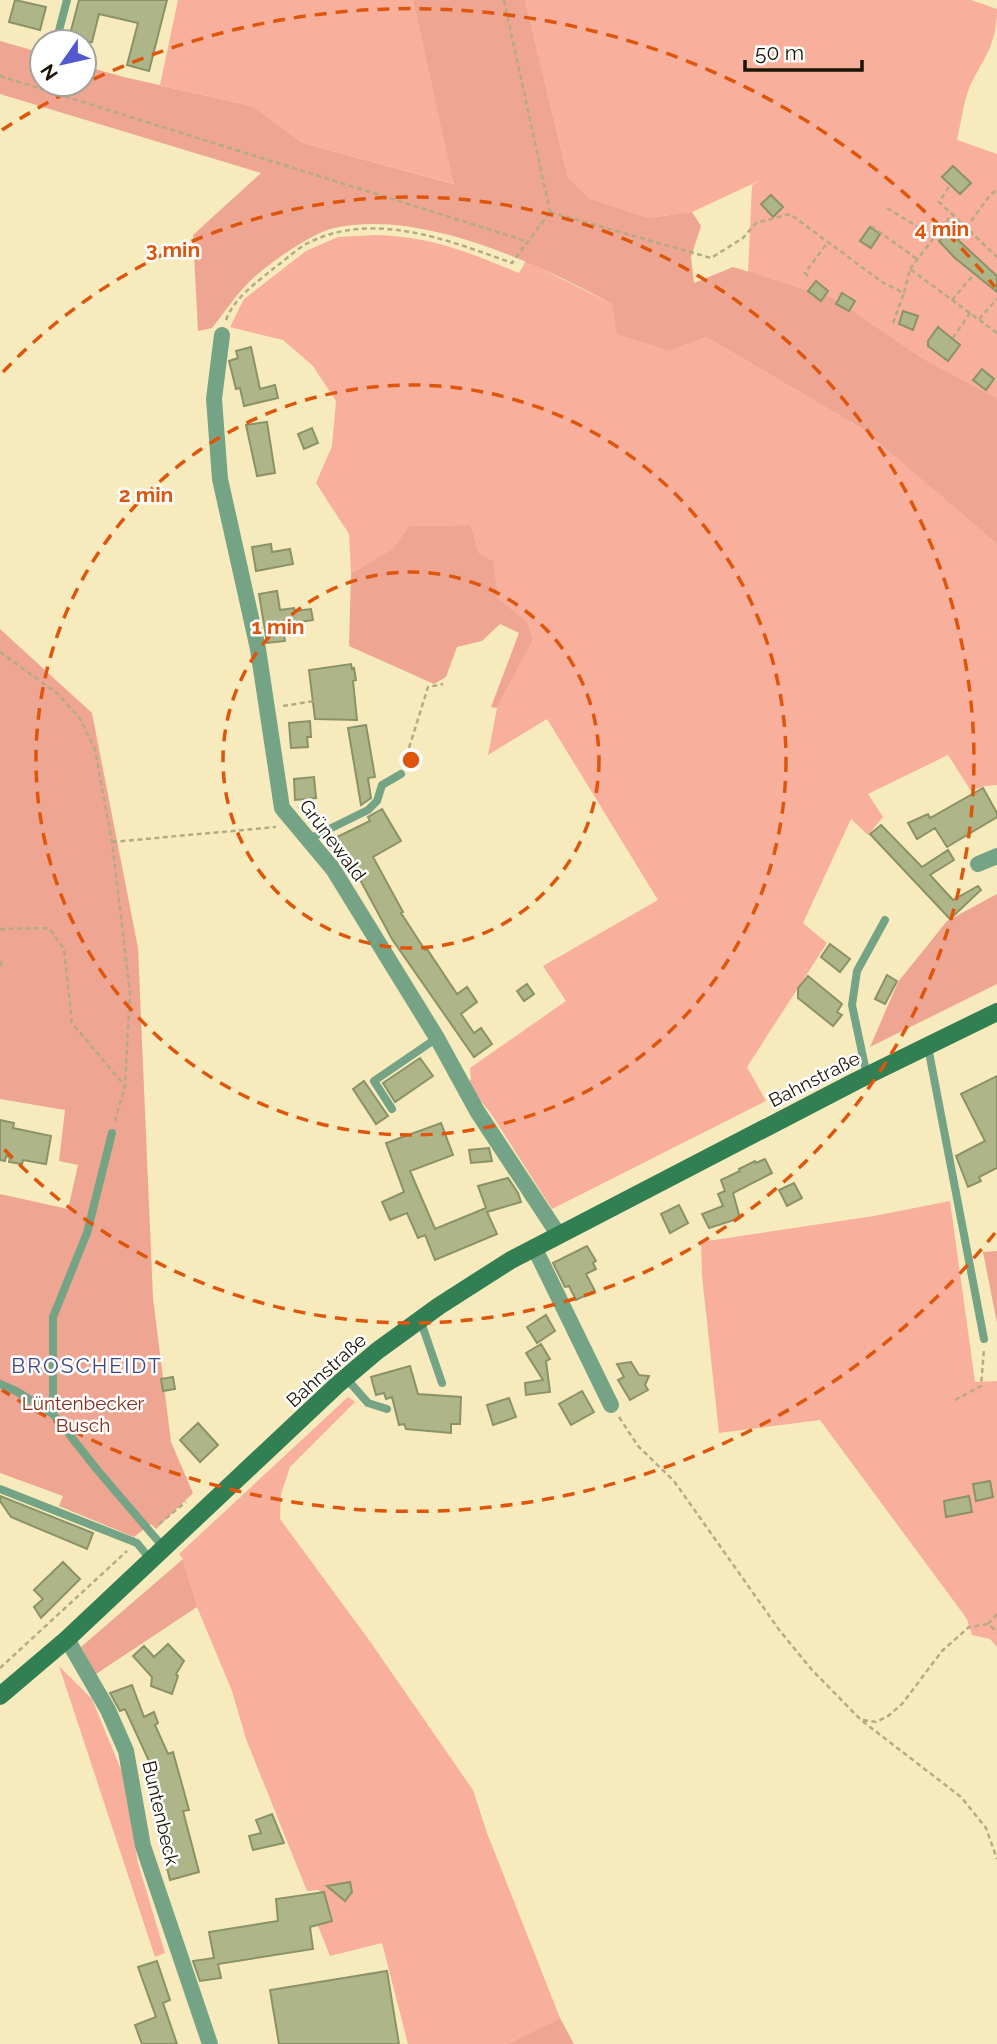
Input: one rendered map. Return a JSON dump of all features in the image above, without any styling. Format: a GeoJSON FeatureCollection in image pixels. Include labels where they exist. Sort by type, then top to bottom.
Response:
{"type":"FeatureCollection","features":[{"type":"Feature","properties":{"kind":"main road","name":"Bahnstraße"},"geometry":{"type":"LineString","coordinates":[[0,1696],[67,1639],[346,1378],[420,1319],[486,1275],[558,1234],[997,1012]]}},
{"type":"Feature","properties":{"kind":"street","name":"Grünewald"},"geometry":{"type":"LineString","coordinates":[[222,335],[214,399],[220,479],[258,649],[282,808],[333,869],[437,1038],[477,1111],[558,1234]]}},
{"type":"Feature","properties":{"kind":"street"},"geometry":{"type":"LineString","coordinates":[[978,864],[997,856]]}},
{"type":"Feature","properties":{"kind":"street"},"geometry":{"type":"LineString","coordinates":[[534,1247],[572,1330],[611,1405]]}},
{"type":"Feature","properties":{"kind":"street","name":"Buntenbeck"},"geometry":{"type":"LineString","coordinates":[[67,1639],[108,1710],[126,1751],[143,1846],[209,2044]]}},
{"type":"Feature","properties":{"kind":"lane"},"geometry":{"type":"LineString","coordinates":[[59,28],[66,0]]}},
{"type":"Feature","properties":{"kind":"lane"},"geometry":{"type":"LineString","coordinates":[[307,839],[368,810],[377,801],[382,785],[401,774]]}},
{"type":"Feature","properties":{"kind":"lane"},"geometry":{"type":"LineString","coordinates":[[867,1076],[852,1005],[857,971],[885,920]]}},
{"type":"Feature","properties":{"kind":"lane"},"geometry":{"type":"LineString","coordinates":[[392,1109],[374,1081],[437,1038]]}},
{"type":"Feature","properties":{"kind":"lane"},"geometry":{"type":"LineString","coordinates":[[929,1046],[984,1339]]}},
{"type":"Feature","properties":{"kind":"lane"},"geometry":{"type":"LineString","coordinates":[[52,1414],[53,1317],[88,1233],[112,1133]]}},
{"type":"Feature","properties":{"kind":"lane"},"geometry":{"type":"LineString","coordinates":[[420,1319],[442,1383]]}},
{"type":"Feature","properties":{"kind":"lane"},"geometry":{"type":"LineString","coordinates":[[346,1378],[368,1403],[387,1409]]}},
{"type":"Feature","properties":{"kind":"lane"},"geometry":{"type":"LineString","coordinates":[[0,1384],[52,1414],[149,1531],[158,1554]]}},
{"type":"Feature","properties":{"kind":"lane"},"geometry":{"type":"LineString","coordinates":[[0,1489],[158,1554]]}},
{"type":"Feature","properties":{"kind":"path"},"geometry":{"type":"LineString","coordinates":[[504,0],[550,212]]}},
{"type":"Feature","properties":{"kind":"path"},"geometry":{"type":"LineString","coordinates":[[0,76],[526,241]]}},
{"type":"Feature","properties":{"kind":"path"},"geometry":{"type":"LineString","coordinates":[[949,187],[939,202],[997,257]]}},
{"type":"Feature","properties":{"kind":"path"},"geometry":{"type":"LineString","coordinates":[[967,228],[990,195],[997,190]]}},
{"type":"Feature","properties":{"kind":"path"},"geometry":{"type":"LineString","coordinates":[[887,208],[934,237]]}},
{"type":"Feature","properties":{"kind":"path"},"geometry":{"type":"LineString","coordinates":[[550,212],[711,258],[743,238],[756,223],[790,214],[882,282],[904,293]]}},
{"type":"Feature","properties":{"kind":"path"},"geometry":{"type":"LineString","coordinates":[[222,335],[227,316],[239,298],[306,244],[337,232],[386,229],[415,232],[512,263],[550,212]]}},
{"type":"Feature","properties":{"kind":"path"},"geometry":{"type":"LineString","coordinates":[[893,323],[910,269],[952,214]]}},
{"type":"Feature","properties":{"kind":"path"},"geometry":{"type":"LineString","coordinates":[[871,226],[917,259]]}},
{"type":"Feature","properties":{"kind":"path"},"geometry":{"type":"LineString","coordinates":[[808,275],[805,273],[828,242]]}},
{"type":"Feature","properties":{"kind":"path"},"geometry":{"type":"LineString","coordinates":[[910,269],[997,332]]}},
{"type":"Feature","properties":{"kind":"path"},"geometry":{"type":"LineString","coordinates":[[953,300],[974,275]]}},
{"type":"Feature","properties":{"kind":"path"},"geometry":{"type":"LineString","coordinates":[[979,319],[997,299]]}},
{"type":"Feature","properties":{"kind":"path"},"geometry":{"type":"LineString","coordinates":[[948,345],[970,313]]}},
{"type":"Feature","properties":{"kind":"path"},"geometry":{"type":"LineString","coordinates":[[0,652],[58,694],[81,720],[95,750],[112,842],[130,993],[125,1086],[112,1133]]}},
{"type":"Feature","properties":{"kind":"path"},"geometry":{"type":"LineString","coordinates":[[401,774],[428,687],[443,684]]}},
{"type":"Feature","properties":{"kind":"path"},"geometry":{"type":"LineString","coordinates":[[266,708],[321,700]]}},
{"type":"Feature","properties":{"kind":"path"},"geometry":{"type":"LineString","coordinates":[[112,842],[295,825]]}},
{"type":"Feature","properties":{"kind":"path"},"geometry":{"type":"LineString","coordinates":[[0,929],[49,928],[64,949],[72,1023],[125,1086]]}},
{"type":"Feature","properties":{"kind":"path"},"geometry":{"type":"LineString","coordinates":[[0,961],[0,968]]}},
{"type":"Feature","properties":{"kind":"path"},"geometry":{"type":"LineString","coordinates":[[955,1400],[981,1386],[984,1339]]}},
{"type":"Feature","properties":{"kind":"path"},"geometry":{"type":"LineString","coordinates":[[611,1405],[638,1446],[674,1481],[780,1631],[812,1670],[861,1720],[961,1797],[986,1828],[997,1859]]}},
{"type":"Feature","properties":{"kind":"path"},"geometry":{"type":"LineString","coordinates":[[0,1668],[136,1543]]}},
{"type":"Feature","properties":{"kind":"path"},"geometry":{"type":"LineString","coordinates":[[988,1625],[997,1614]]}},
{"type":"Feature","properties":{"kind":"path"},"geometry":{"type":"LineString","coordinates":[[861,1720],[876,1722],[888,1716],[902,1704],[942,1651],[970,1627],[988,1625],[997,1632]]}},
{"type":"Feature","properties":{"kind":"shaded area"},"geometry":{"type":"Polygon","coordinates":[[[178,0],[413,0],[455,184],[303,143],[252,106],[160,85],[178,0]]]}},
{"type":"Feature","properties":{"kind":"shaded area"},"geometry":{"type":"Polygon","coordinates":[[[525,0],[971,0],[997,9],[992,42],[970,86],[957,140],[997,154],[997,398],[922,358],[834,298],[748,272],[752,185],[763,179],[692,212],[648,218],[589,198],[568,177],[525,0]]]}},
{"type":"Feature","properties":{"kind":"shaded area"},"geometry":{"type":"Polygon","coordinates":[[[376,235],[433,242],[519,273],[526,261],[612,304],[671,351],[706,337],[861,428],[997,544],[997,785],[971,791],[948,755],[868,794],[883,817],[868,835],[851,819],[803,923],[827,943],[747,1067],[766,1101],[552,1209],[490,1112],[467,1085],[471,1079],[470,1068],[566,1001],[543,966],[658,900],[547,719],[488,755],[497,708],[533,640],[528,622],[498,600],[494,561],[479,553],[471,525],[409,526],[392,549],[351,573],[349,534],[316,483],[332,446],[336,401],[313,366],[283,340],[230,327],[244,299],[306,251],[338,237],[376,235]]]}},
{"type":"Feature","properties":{"kind":"shaded area"},"geometry":{"type":"Polygon","coordinates":[[[950,1201],[975,1382],[997,1381],[997,1647],[990,1639],[972,1635],[967,1619],[820,1420],[719,1433],[702,1276],[701,1242],[874,1216],[950,1201]]]}},
{"type":"Feature","properties":{"kind":"shaded area"},"geometry":{"type":"Polygon","coordinates":[[[348,1397],[355,1402],[290,1467],[281,1494],[280,1519],[369,1640],[473,1790],[487,1833],[560,2018],[507,2044],[408,2044],[382,1943],[330,1956],[311,1908],[322,1906],[319,1890],[307,1891],[246,1739],[232,1691],[197,1607],[183,1559],[179,1554],[348,1397]]]}},
{"type":"Feature","properties":{"kind":"shaded area"},"geometry":{"type":"Polygon","coordinates":[[[59,1666],[92,1699],[122,1772],[138,1863],[165,1953],[155,1957],[59,1666]]]}},
{"type":"Feature","properties":{"kind":"green space"},"geometry":{"type":"Polygon","coordinates":[[[413,0],[525,0],[568,177],[589,198],[648,218],[692,212],[701,226],[691,257],[694,283],[733,267],[834,298],[922,358],[997,398],[997,544],[861,428],[706,337],[671,351],[617,334],[612,304],[514,257],[440,233],[404,226],[368,224],[324,231],[301,243],[256,275],[212,328],[198,331],[193,235],[261,173],[0,94],[0,41],[28,49],[28,98],[98,98],[98,70],[252,106],[303,143],[454,184],[413,0]]]}},
{"type":"Feature","properties":{"kind":"green space"},"geometry":{"type":"Polygon","coordinates":[[[471,525],[479,553],[494,561],[498,599],[528,622],[533,640],[497,708],[491,707],[519,633],[500,624],[482,641],[457,647],[446,677],[434,684],[349,646],[351,573],[392,549],[409,526],[471,525]]]}},
{"type":"Feature","properties":{"kind":"green space","name":"Lüntenbecker Busch"},"geometry":{"type":"Polygon","coordinates":[[[0,629],[92,713],[138,948],[153,1298],[171,1442],[193,1493],[156,1529],[151,1524],[134,1537],[59,1506],[63,1496],[0,1473],[0,1194],[68,1209],[78,1165],[59,1161],[65,1110],[0,1099],[0,629]]]}},
{"type":"Feature","properties":{"kind":"green space"},"geometry":{"type":"Polygon","coordinates":[[[997,894],[997,984],[870,1047],[898,982],[947,921],[997,894]]]}},
{"type":"Feature","properties":{"kind":"green space"},"geometry":{"type":"Polygon","coordinates":[[[997,1251],[997,1323],[983,1252],[997,1251]]]}},
{"type":"Feature","properties":{"kind":"green space"},"geometry":{"type":"Polygon","coordinates":[[[183,1559],[197,1607],[96,1674],[81,1647],[183,1559]]]}},
{"type":"Feature","properties":{"kind":"green space"},"geometry":{"type":"Polygon","coordinates":[[[560,2018],[574,2044],[507,2044],[560,2018]]]}},
{"type":"Feature","properties":{"kind":"building"},"geometry":{"type":"Polygon","coordinates":[[[15,0],[46,7],[41,28],[9,22],[15,0]]]}},
{"type":"Feature","properties":{"kind":"building"},"geometry":{"type":"Polygon","coordinates":[[[79,0],[167,0],[149,71],[127,65],[138,23],[99,14],[96,28],[72,28],[79,0]]]}},
{"type":"Feature","properties":{"kind":"building"},"geometry":{"type":"Polygon","coordinates":[[[953,166],[971,183],[960,194],[942,177],[953,166]]]}},
{"type":"Feature","properties":{"kind":"building"},"geometry":{"type":"Polygon","coordinates":[[[771,195],[783,207],[773,217],[761,204],[771,195]]]}},
{"type":"Feature","properties":{"kind":"building"},"geometry":{"type":"Polygon","coordinates":[[[870,227],[880,234],[871,248],[860,241],[870,227]]]}},
{"type":"Feature","properties":{"kind":"building"},"geometry":{"type":"Polygon","coordinates":[[[954,227],[962,236],[958,240],[997,276],[997,292],[955,258],[939,241],[954,227]]]}},
{"type":"Feature","properties":{"kind":"building"},"geometry":{"type":"Polygon","coordinates":[[[816,281],[828,291],[821,301],[808,291],[816,281]]]}},
{"type":"Feature","properties":{"kind":"building"},"geometry":{"type":"Polygon","coordinates":[[[842,293],[855,301],[849,311],[836,304],[842,293]]]}},
{"type":"Feature","properties":{"kind":"building"},"geometry":{"type":"Polygon","coordinates":[[[903,311],[918,316],[913,330],[899,324],[903,311]]]}},
{"type":"Feature","properties":{"kind":"building"},"geometry":{"type":"Polygon","coordinates":[[[938,327],[960,345],[948,361],[928,346],[928,341],[938,327]]]}},
{"type":"Feature","properties":{"kind":"building"},"geometry":{"type":"Polygon","coordinates":[[[251,347],[260,389],[275,385],[278,398],[244,406],[240,388],[236,389],[229,361],[238,358],[236,351],[251,347]]]}},
{"type":"Feature","properties":{"kind":"building"},"geometry":{"type":"Polygon","coordinates":[[[982,369],[994,379],[986,390],[973,380],[982,369]]]}},
{"type":"Feature","properties":{"kind":"building"},"geometry":{"type":"Polygon","coordinates":[[[267,422],[275,473],[257,476],[246,425],[267,422]]]}},
{"type":"Feature","properties":{"kind":"building"},"geometry":{"type":"Polygon","coordinates":[[[312,428],[318,443],[304,449],[298,434],[312,428]]]}},
{"type":"Feature","properties":{"kind":"building"},"geometry":{"type":"Polygon","coordinates":[[[271,544],[272,552],[290,549],[293,564],[256,571],[252,547],[271,544]]]}},
{"type":"Feature","properties":{"kind":"building"},"geometry":{"type":"Polygon","coordinates":[[[277,591],[280,610],[311,609],[313,620],[282,625],[285,641],[267,643],[259,594],[277,591]]]}},
{"type":"Feature","properties":{"kind":"building"},"geometry":{"type":"Polygon","coordinates":[[[351,664],[356,680],[353,681],[357,720],[315,719],[309,670],[351,664]]]}},
{"type":"Feature","properties":{"kind":"building"},"geometry":{"type":"Polygon","coordinates":[[[310,721],[311,737],[307,737],[308,747],[291,748],[289,723],[310,721]]]}},
{"type":"Feature","properties":{"kind":"building"},"geometry":{"type":"Polygon","coordinates":[[[366,725],[375,777],[368,778],[371,798],[361,805],[348,728],[366,725]]]}},
{"type":"Feature","properties":{"kind":"building"},"geometry":{"type":"Polygon","coordinates":[[[314,777],[316,798],[295,800],[294,779],[314,777]]]}},
{"type":"Feature","properties":{"kind":"building"},"geometry":{"type":"Polygon","coordinates":[[[983,788],[997,817],[947,847],[935,828],[917,839],[908,823],[928,814],[930,818],[983,788]]]}},
{"type":"Feature","properties":{"kind":"building"},"geometry":{"type":"Polygon","coordinates":[[[382,809],[401,841],[373,857],[403,912],[401,913],[425,950],[427,949],[457,994],[467,987],[477,1002],[461,1014],[474,1033],[481,1028],[492,1044],[474,1057],[392,939],[337,837],[370,821],[368,817],[382,809]]]}},
{"type":"Feature","properties":{"kind":"building"},"geometry":{"type":"Polygon","coordinates":[[[881,825],[922,867],[948,850],[954,860],[930,875],[953,900],[978,886],[981,890],[950,919],[870,834],[881,825]]]}},
{"type":"Feature","properties":{"kind":"building"},"geometry":{"type":"Polygon","coordinates":[[[830,944],[850,959],[840,972],[821,957],[830,944]]]}},
{"type":"Feature","properties":{"kind":"building"},"geometry":{"type":"Polygon","coordinates":[[[887,975],[897,981],[885,1004],[875,999],[887,975]]]}},
{"type":"Feature","properties":{"kind":"building"},"geometry":{"type":"Polygon","coordinates":[[[808,976],[842,1004],[837,1012],[842,1015],[833,1026],[798,998],[798,988],[808,976]]]}},
{"type":"Feature","properties":{"kind":"building"},"geometry":{"type":"Polygon","coordinates":[[[527,984],[534,994],[524,1001],[517,991],[527,984]]]}},
{"type":"Feature","properties":{"kind":"building"},"geometry":{"type":"Polygon","coordinates":[[[420,1058],[433,1076],[395,1102],[383,1083],[420,1058]]]}},
{"type":"Feature","properties":{"kind":"building"},"geometry":{"type":"Polygon","coordinates":[[[997,1076],[997,1168],[979,1177],[981,1181],[968,1187],[956,1156],[985,1141],[961,1094],[997,1076]]]}},
{"type":"Feature","properties":{"kind":"building"},"geometry":{"type":"Polygon","coordinates":[[[364,1081],[388,1116],[376,1124],[353,1089],[364,1081]]]}},
{"type":"Feature","properties":{"kind":"building"},"geometry":{"type":"Polygon","coordinates":[[[0,1120],[14,1123],[13,1128],[51,1136],[46,1164],[23,1160],[22,1164],[9,1162],[10,1157],[6,1156],[5,1161],[0,1160],[0,1120]]]}},
{"type":"Feature","properties":{"kind":"building"},"geometry":{"type":"Polygon","coordinates":[[[441,1123],[453,1155],[410,1171],[435,1229],[486,1208],[478,1186],[508,1178],[521,1202],[487,1212],[497,1234],[435,1260],[425,1235],[418,1238],[407,1213],[390,1220],[382,1202],[404,1192],[386,1143],[441,1123]]]}},
{"type":"Feature","properties":{"kind":"building"},"geometry":{"type":"Polygon","coordinates":[[[489,1148],[492,1161],[471,1163],[469,1150],[489,1148]]]}},
{"type":"Feature","properties":{"kind":"building"},"geometry":{"type":"Polygon","coordinates":[[[765,1159],[772,1173],[733,1193],[740,1218],[709,1228],[702,1214],[723,1206],[718,1194],[725,1191],[721,1180],[755,1161],[756,1163],[765,1159]]]}},
{"type":"Feature","properties":{"kind":"building"},"geometry":{"type":"Polygon","coordinates":[[[794,1183],[802,1198],[787,1206],[779,1190],[794,1183]]]}},
{"type":"Feature","properties":{"kind":"building"},"geometry":{"type":"Polygon","coordinates":[[[679,1205],[688,1223],[670,1233],[661,1214],[679,1205]]]}},
{"type":"Feature","properties":{"kind":"building"},"geometry":{"type":"Polygon","coordinates":[[[587,1246],[596,1261],[593,1263],[596,1269],[586,1274],[595,1291],[576,1300],[569,1286],[565,1287],[553,1263],[587,1246]]]}},
{"type":"Feature","properties":{"kind":"building"},"geometry":{"type":"Polygon","coordinates":[[[546,1315],[555,1331],[537,1343],[527,1327],[546,1315]]]}},
{"type":"Feature","properties":{"kind":"building"},"geometry":{"type":"Polygon","coordinates":[[[541,1344],[550,1359],[546,1361],[550,1392],[526,1395],[525,1383],[543,1380],[526,1353],[541,1344]]]}},
{"type":"Feature","properties":{"kind":"building"},"geometry":{"type":"Polygon","coordinates":[[[631,1362],[639,1375],[649,1376],[645,1385],[648,1390],[630,1400],[618,1380],[624,1377],[617,1364],[631,1362]]]}},
{"type":"Feature","properties":{"kind":"building"},"geometry":{"type":"Polygon","coordinates":[[[410,1366],[418,1394],[461,1397],[460,1424],[451,1424],[451,1433],[406,1429],[404,1424],[399,1425],[392,1397],[386,1399],[384,1393],[376,1395],[371,1377],[410,1366]]]}},
{"type":"Feature","properties":{"kind":"building"},"geometry":{"type":"Polygon","coordinates":[[[173,1377],[175,1389],[163,1391],[161,1379],[173,1377]]]}},
{"type":"Feature","properties":{"kind":"building"},"geometry":{"type":"Polygon","coordinates":[[[582,1391],[594,1412],[571,1425],[559,1404],[582,1391]]]}},
{"type":"Feature","properties":{"kind":"building"},"geometry":{"type":"Polygon","coordinates":[[[509,1398],[516,1417],[493,1425],[487,1405],[509,1398]]]}},
{"type":"Feature","properties":{"kind":"building"},"geometry":{"type":"Polygon","coordinates":[[[198,1423],[218,1445],[200,1462],[180,1440],[198,1423]]]}},
{"type":"Feature","properties":{"kind":"building"},"geometry":{"type":"Polygon","coordinates":[[[990,1481],[993,1497],[976,1501],[973,1484],[990,1481]]]}},
{"type":"Feature","properties":{"kind":"building"},"geometry":{"type":"Polygon","coordinates":[[[0,1496],[93,1533],[87,1549],[11,1517],[0,1501],[0,1496]]]}},
{"type":"Feature","properties":{"kind":"building"},"geometry":{"type":"Polygon","coordinates":[[[969,1496],[972,1512],[946,1517],[944,1501],[969,1496]]]}},
{"type":"Feature","properties":{"kind":"building"},"geometry":{"type":"Polygon","coordinates":[[[63,1562],[80,1579],[41,1618],[34,1607],[43,1599],[34,1590],[63,1562]]]}},
{"type":"Feature","properties":{"kind":"building"},"geometry":{"type":"Polygon","coordinates":[[[168,1644],[184,1661],[176,1674],[178,1676],[172,1694],[151,1686],[152,1677],[133,1656],[144,1646],[154,1657],[168,1644]]]}},
{"type":"Feature","properties":{"kind":"building"},"geometry":{"type":"Polygon","coordinates":[[[132,1685],[144,1717],[154,1712],[158,1723],[155,1725],[168,1754],[173,1752],[189,1810],[183,1811],[199,1872],[170,1880],[159,1835],[168,1833],[154,1789],[149,1761],[125,1709],[120,1711],[110,1693],[132,1685]]]}},
{"type":"Feature","properties":{"kind":"building"},"geometry":{"type":"Polygon","coordinates":[[[272,1814],[284,1843],[253,1850],[249,1836],[261,1833],[256,1820],[272,1814]]]}},
{"type":"Feature","properties":{"kind":"building"},"geometry":{"type":"Polygon","coordinates":[[[350,1882],[352,1892],[345,1901],[327,1886],[350,1882]]]}},
{"type":"Feature","properties":{"kind":"building"},"geometry":{"type":"Polygon","coordinates":[[[324,1892],[332,1921],[310,1927],[313,1949],[218,1964],[221,1978],[200,1981],[193,1961],[214,1958],[209,1932],[278,1921],[276,1899],[324,1892]]]}},
{"type":"Feature","properties":{"kind":"building"},"geometry":{"type":"Polygon","coordinates":[[[157,1961],[170,2000],[163,2003],[177,2044],[142,2044],[135,2025],[156,2017],[138,1967],[157,1961]]]}},
{"type":"Feature","properties":{"kind":"building"},"geometry":{"type":"Polygon","coordinates":[[[387,1971],[399,2044],[279,2044],[270,1990],[387,1971]]]}},
{"type":"Feature","properties":{"kind":"district","name":"BROSCHEIDT"},"geometry":{"type":"Point","coordinates":[87,1366]}}]}
